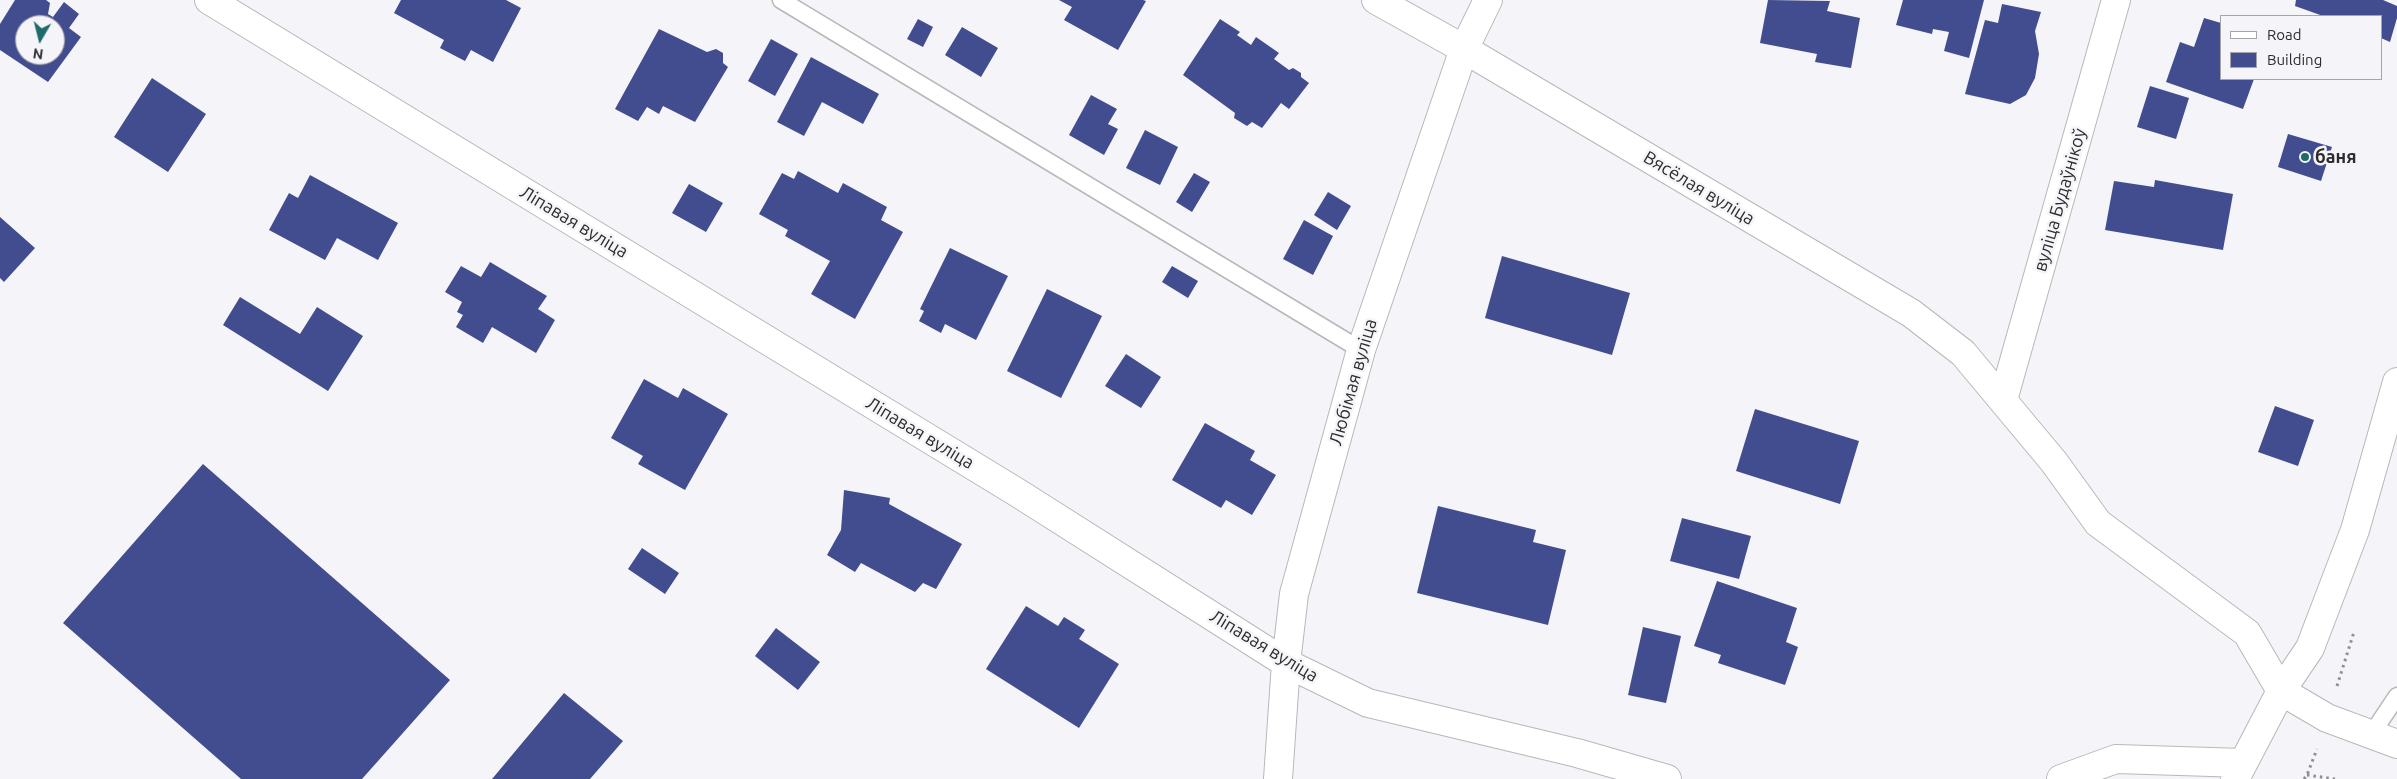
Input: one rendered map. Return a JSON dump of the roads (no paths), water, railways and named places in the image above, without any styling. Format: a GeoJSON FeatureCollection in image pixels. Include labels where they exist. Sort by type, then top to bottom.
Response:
{"type":"FeatureCollection","features":[{"type":"Feature","properties":{"kind":"street","name":"Ліпавая вуліца"},"geometry":{"type":"LineString","coordinates":[[209,0],[1010,488],[1286,663],[1368,703],[1577,752],[1667,779]]}},
{"type":"Feature","properties":{"kind":"street","name":"Вясёлая вуліца"},"geometry":{"type":"LineString","coordinates":[[1376,0],[1464,49],[1911,313],[1963,353],[2004,400],[2098,523],[2247,633],[2281,690]]}},
{"type":"Feature","properties":{"kind":"street","name":"Любімая вуліца"},"geometry":{"type":"LineString","coordinates":[[1278,779],[1286,663],[1294,594],[1361,350],[1464,49],[1488,0]]}},
{"type":"Feature","properties":{"kind":"street","name":"вуліца Будаўнікоў"},"geometry":{"type":"LineString","coordinates":[[2004,400],[2116,0]]}},
{"type":"Feature","properties":{"kind":"street"},"geometry":{"type":"LineString","coordinates":[[2061,779],[2116,758],[2239,771],[2281,690],[2310,648],[2355,530],[2397,382]]}},
{"type":"Feature","properties":{"kind":"street"},"geometry":{"type":"LineString","coordinates":[[2281,690],[2328,718],[2397,744]]}},
{"type":"Feature","properties":{"kind":"lane"},"geometry":{"type":"LineString","coordinates":[[781,0],[1361,350]]}},
{"type":"Feature","properties":{"kind":"lane"},"geometry":{"type":"LineString","coordinates":[[2371,735],[2397,696]]}},
{"type":"Feature","properties":{"kind":"place","name":"баня"},"geometry":{"type":"Point","coordinates":[2305,157]}}]}
